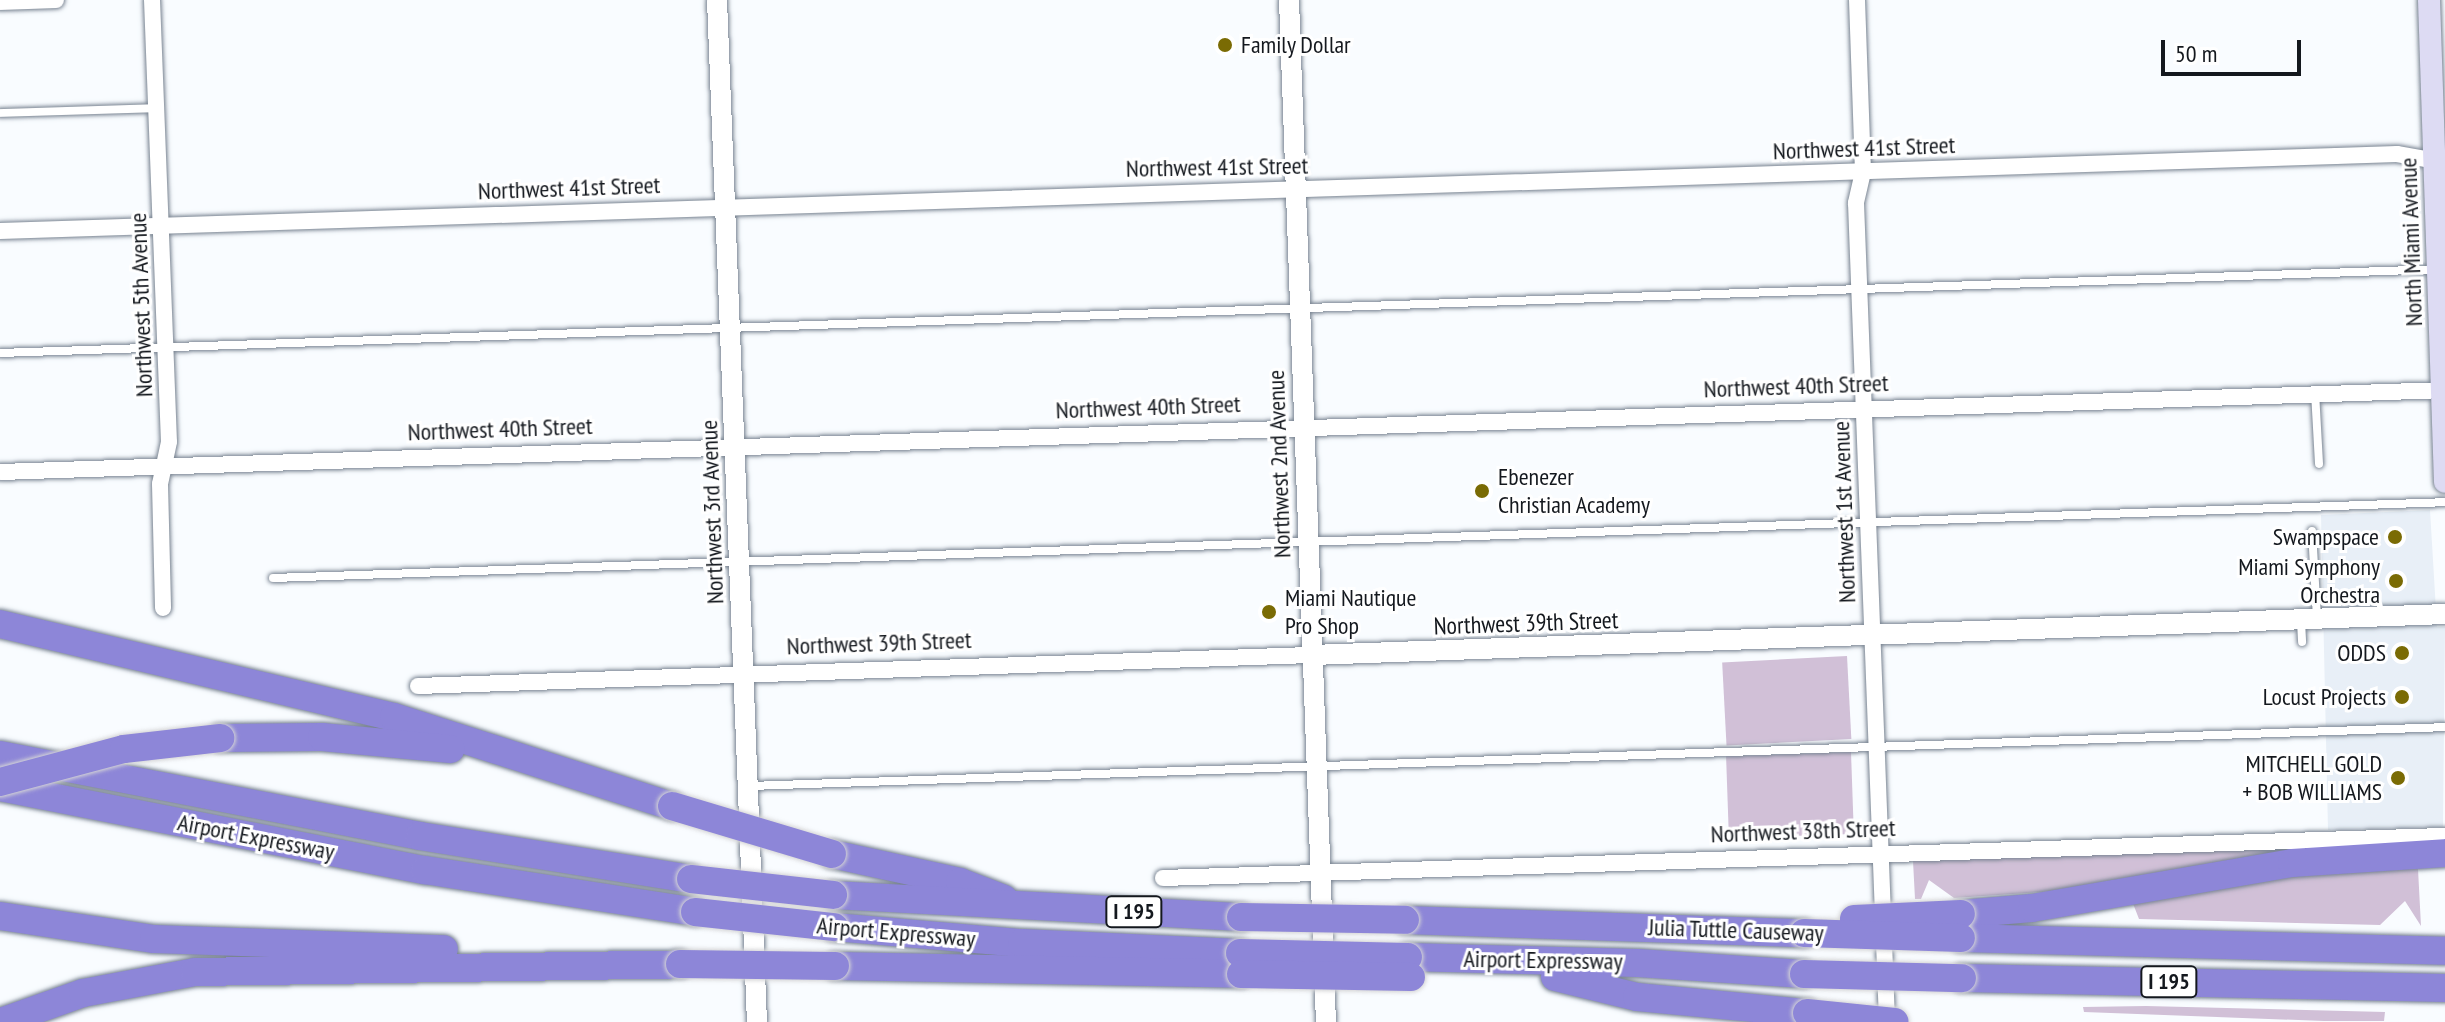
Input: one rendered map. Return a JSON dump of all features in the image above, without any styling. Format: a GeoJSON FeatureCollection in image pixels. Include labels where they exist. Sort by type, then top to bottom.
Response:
{"type":"FeatureCollection","features":[{"type":"Feature","properties":{"kind":"highway"},"geometry":{"type":"LineString","coordinates":[[0,624],[394,717],[510,757],[832,854],[960,882],[1027,908]]}},
{"type":"Feature","properties":{"kind":"highway"},"geometry":{"type":"LineString","coordinates":[[0,784],[124,749],[220,738],[373,740],[510,757]]}},
{"type":"Feature","properties":{"kind":"highway","name":"Airport Expressway"},"geometry":{"type":"LineString","coordinates":[[0,755],[405,833],[691,879],[833,895],[1027,908]]}},
{"type":"Feature","properties":{"kind":"highway","name":"Airport Expressway"},"geometry":{"type":"LineString","coordinates":[[0,784],[425,870],[695,912],[1240,963]]}},
{"type":"Feature","properties":{"kind":"highway"},"geometry":{"type":"LineString","coordinates":[[1961,926],[2032,908],[2292,863],[2445,853]]}},
{"type":"Feature","properties":{"kind":"highway","name":"Julia Tuttle Causeway"},"geometry":{"type":"LineString","coordinates":[[1027,908],[1241,917],[1733,929],[1961,926],[2373,950],[2445,951]]}},
{"type":"Feature","properties":{"kind":"highway"},"geometry":{"type":"LineString","coordinates":[[0,916],[178,941],[591,952],[680,964]]}},
{"type":"Feature","properties":{"kind":"highway"},"geometry":{"type":"LineString","coordinates":[[1,1022],[83,993],[195,972],[680,964],[1240,963],[1410,967],[1555,977],[1804,974]]}},
{"type":"Feature","properties":{"kind":"highway","name":"Airport Expressway"},"geometry":{"type":"LineString","coordinates":[[1410,967],[1638,963],[1804,974]]}},
{"type":"Feature","properties":{"kind":"highway","name":"Julia Tuttle Causeway"},"geometry":{"type":"LineString","coordinates":[[1804,974],[2445,988]]}},
{"type":"Feature","properties":{"kind":"highway"},"geometry":{"type":"LineString","coordinates":[[1555,977],[1637,997],[1895,1022]]}},
{"type":"Feature","properties":{"kind":"main road","name":"North Miami Avenue"},"geometry":{"type":"LineString","coordinates":[[2429,0],[2440,161],[2445,482]]}},
{"type":"Feature","properties":{"kind":"street"},"geometry":{"type":"LineString","coordinates":[[0,2],[56,0]]}},
{"type":"Feature","properties":{"kind":"street","name":"Northwest 5th Avenue"},"geometry":{"type":"LineString","coordinates":[[152,0],[164,227],[169,442],[164,465],[163,608]]}},
{"type":"Feature","properties":{"kind":"street","name":"Northwest 3rd Avenue"},"geometry":{"type":"LineString","coordinates":[[717,0],[757,1022]]}},
{"type":"Feature","properties":{"kind":"street","name":"Northwest 2nd Avenue"},"geometry":{"type":"LineString","coordinates":[[1289,0],[1326,1022]]}},
{"type":"Feature","properties":{"kind":"street","name":"Northwest 1st Avenue"},"geometry":{"type":"LineString","coordinates":[[1857,0],[1863,172],[1856,203],[1887,1022]]}},
{"type":"Feature","properties":{"kind":"street","name":"Northwest 41st Street"},"geometry":{"type":"LineString","coordinates":[[0,231],[2397,154],[2440,161]]}},
{"type":"Feature","properties":{"kind":"street","name":"Northwest 40th Street"},"geometry":{"type":"LineString","coordinates":[[0,472],[2315,391],[2443,397]]}},
{"type":"Feature","properties":{"kind":"street","name":"Northwest 39th Street"},"geometry":{"type":"LineString","coordinates":[[418,686],[2445,614]]}},
{"type":"Feature","properties":{"kind":"street","name":"Northwest 38th Street"},"geometry":{"type":"LineString","coordinates":[[1163,878],[1880,852],[2445,836]]}},
{"type":"Feature","properties":{"kind":"lane"},"geometry":{"type":"LineString","coordinates":[[0,113],[157,108]]}},
{"type":"Feature","properties":{"kind":"lane"},"geometry":{"type":"LineString","coordinates":[[0,353],[1859,289],[2440,284]]}},
{"type":"Feature","properties":{"kind":"lane"},"geometry":{"type":"LineString","coordinates":[[2315,391],[2319,464]]}},
{"type":"Feature","properties":{"kind":"lane"},"geometry":{"type":"LineString","coordinates":[[273,578],[2445,502]]}},
{"type":"Feature","properties":{"kind":"lane"},"geometry":{"type":"LineString","coordinates":[[2302,642],[2309,620],[2312,531]]}},
{"type":"Feature","properties":{"kind":"lane"},"geometry":{"type":"LineString","coordinates":[[749,786],[2445,727]]}},
{"type":"Feature","properties":{"kind":"shaded area"},"geometry":{"type":"Polygon","coordinates":[[[2430,510],[2437,627],[2445,627],[2443,827],[2328,830],[2321,515],[2430,510]]]}},
{"type":"Feature","properties":{"kind":"shaded area"},"geometry":{"type":"Polygon","coordinates":[[[1847,656],[1851,739],[1727,745],[1722,663],[1847,656]]]}},
{"type":"Feature","properties":{"kind":"shaded area"},"geometry":{"type":"Polygon","coordinates":[[[1851,752],[1854,834],[1729,838],[1726,756],[1851,752]]]}},
{"type":"Feature","properties":{"kind":"shaded area"},"geometry":{"type":"Polygon","coordinates":[[[2359,845],[2083,889],[1954,898],[1929,880],[1921,899],[1915,899],[1913,861],[2359,845]]]}},
{"type":"Feature","properties":{"kind":"shaded area"},"geometry":{"type":"Polygon","coordinates":[[[2402,866],[2418,869],[2421,926],[2405,901],[2380,925],[2139,919],[2132,901],[2280,874],[2402,866]]]}},
{"type":"Feature","properties":{"kind":"shaded area"},"geometry":{"type":"Polygon","coordinates":[[[2083,1007],[2385,1012],[2384,1021],[2324,1021],[2084,1012],[2083,1007]]]}},
{"type":"Feature","properties":{"kind":"place","name":"Family Dollar"},"geometry":{"type":"Point","coordinates":[1225,45]}},
{"type":"Feature","properties":{"kind":"place","name":"Ebenezer Christian Academy"},"geometry":{"type":"Point","coordinates":[1482,491]}},
{"type":"Feature","properties":{"kind":"place","name":"Swampspace"},"geometry":{"type":"Point","coordinates":[2395,537]}},
{"type":"Feature","properties":{"kind":"place","name":"Miami Symphony Orchestra"},"geometry":{"type":"Point","coordinates":[2396,581]}},
{"type":"Feature","properties":{"kind":"place","name":"Miami Nautique Pro Shop"},"geometry":{"type":"Point","coordinates":[1269,612]}},
{"type":"Feature","properties":{"kind":"place","name":"ODDS"},"geometry":{"type":"Point","coordinates":[2402,653]}},
{"type":"Feature","properties":{"kind":"place","name":"Locust Projects"},"geometry":{"type":"Point","coordinates":[2402,697]}},
{"type":"Feature","properties":{"kind":"place","name":"MITCHELL GOLD + BOB WILLIAMS"},"geometry":{"type":"Point","coordinates":[2398,778]}}]}
